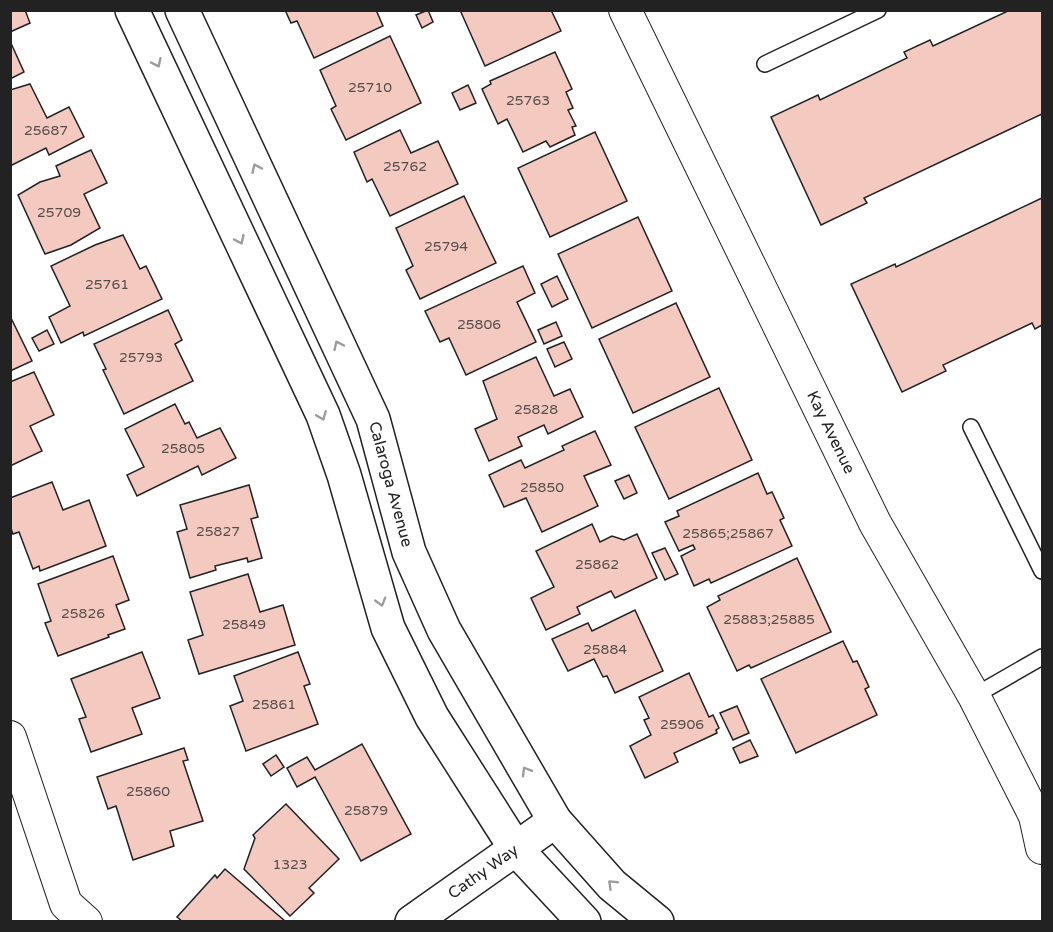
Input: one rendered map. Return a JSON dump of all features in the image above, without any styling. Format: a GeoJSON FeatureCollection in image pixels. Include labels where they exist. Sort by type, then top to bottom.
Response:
{"type":"FeatureCollection","features":[{"type":"Feature","properties":{"kind":"street"},"geometry":{"type":"LineString","coordinates":[[132,10],[322,415],[344,475],[388,628],[432,717],[516,849],[584,921]]}},
{"type":"Feature","properties":{"kind":"street","name":"Calaroga Avenue"},"geometry":{"type":"LineString","coordinates":[[182,10],[373,419],[409,552],[444,630],[555,821],[612,885],[657,921]]}},
{"type":"Feature","properties":{"kind":"street","name":"Kay Avenue"},"geometry":{"type":"LineString","coordinates":[[632,13],[875,523],[974,696],[1035,816],[1042,848]]}},
{"type":"Feature","properties":{"kind":"street"},"geometry":{"type":"LineString","coordinates":[[10,737],[66,904],[86,921]]}},
{"type":"Feature","properties":{"kind":"street","name":"Cathy Way"},"geometry":{"type":"LineString","coordinates":[[412,921],[555,821]]}},
{"type":"Feature","properties":{"kind":"lane"},"geometry":{"type":"LineString","coordinates":[[765,64],[878,10]]}},
{"type":"Feature","properties":{"kind":"lane"},"geometry":{"type":"LineString","coordinates":[[971,427],[1042,571]]}},
{"type":"Feature","properties":{"kind":"lane"},"geometry":{"type":"LineString","coordinates":[[974,696],[1042,657]]}},
{"type":"Feature","properties":{"kind":"building"},"geometry":{"type":"Polygon","coordinates":[[[10,10],[25,10],[30,23],[10,32],[10,10]]]}},
{"type":"Feature","properties":{"kind":"building"},"geometry":{"type":"Polygon","coordinates":[[[285,10],[376,10],[383,26],[314,58],[297,21],[291,23],[285,10]]]}},
{"type":"Feature","properties":{"kind":"building"},"geometry":{"type":"Polygon","coordinates":[[[428,10],[433,22],[422,28],[416,15],[428,10]]]}},
{"type":"Feature","properties":{"kind":"building"},"geometry":{"type":"Polygon","coordinates":[[[460,10],[551,10],[561,31],[485,66],[460,10]]]}},
{"type":"Feature","properties":{"kind":"building"},"geometry":{"type":"Polygon","coordinates":[[[1010,10],[1042,10],[1042,114],[864,198],[867,203],[821,225],[771,117],[818,95],[820,100],[907,58],[904,52],[930,40],[933,46],[1010,10]]]}},
{"type":"Feature","properties":{"kind":"building"},"geometry":{"type":"Polygon","coordinates":[[[390,36],[421,103],[346,140],[331,109],[336,106],[320,70],[390,36]]]}},
{"type":"Feature","properties":{"kind":"building"},"geometry":{"type":"Polygon","coordinates":[[[10,41],[24,72],[10,79],[10,41]]]}},
{"type":"Feature","properties":{"kind":"building"},"geometry":{"type":"Polygon","coordinates":[[[555,52],[572,89],[566,92],[573,108],[568,110],[576,126],[572,127],[575,135],[550,147],[546,141],[523,152],[507,119],[498,124],[482,89],[491,84],[490,81],[555,52]]]}},
{"type":"Feature","properties":{"kind":"building"},"geometry":{"type":"Polygon","coordinates":[[[30,84],[47,118],[69,107],[84,137],[49,155],[46,148],[10,166],[10,90],[30,84]]]}},
{"type":"Feature","properties":{"kind":"building"},"geometry":{"type":"Polygon","coordinates":[[[468,85],[476,103],[460,110],[452,93],[468,85]]]}},
{"type":"Feature","properties":{"kind":"building"},"geometry":{"type":"Polygon","coordinates":[[[400,130],[411,153],[438,141],[458,184],[390,216],[372,179],[367,182],[354,152],[400,130]]]}},
{"type":"Feature","properties":{"kind":"building"},"geometry":{"type":"Polygon","coordinates":[[[595,132],[627,201],[550,237],[518,168],[595,132]]]}},
{"type":"Feature","properties":{"kind":"building"},"geometry":{"type":"Polygon","coordinates":[[[91,150],[107,183],[84,194],[100,228],[71,245],[45,254],[18,195],[40,182],[60,176],[56,166],[91,150]]]}},
{"type":"Feature","properties":{"kind":"building"},"geometry":{"type":"Polygon","coordinates":[[[464,196],[496,263],[420,299],[406,270],[413,266],[396,228],[464,196]]]}},
{"type":"Feature","properties":{"kind":"building"},"geometry":{"type":"Polygon","coordinates":[[[1042,198],[1042,325],[1035,329],[1032,323],[943,365],[946,371],[902,392],[851,284],[895,264],[896,267],[1042,198]]]}},
{"type":"Feature","properties":{"kind":"building"},"geometry":{"type":"Polygon","coordinates":[[[638,217],[672,291],[592,328],[558,254],[638,217]]]}},
{"type":"Feature","properties":{"kind":"building"},"geometry":{"type":"Polygon","coordinates":[[[123,235],[140,269],[146,266],[162,299],[84,336],[83,332],[61,343],[49,317],[70,306],[51,266],[95,245],[123,235]]]}},
{"type":"Feature","properties":{"kind":"building"},"geometry":{"type":"Polygon","coordinates":[[[523,266],[535,293],[517,302],[536,342],[466,375],[449,338],[440,342],[425,311],[523,266]]]}},
{"type":"Feature","properties":{"kind":"building"},"geometry":{"type":"Polygon","coordinates":[[[557,276],[568,299],[552,307],[541,284],[557,276]]]}},
{"type":"Feature","properties":{"kind":"building"},"geometry":{"type":"Polygon","coordinates":[[[676,303],[710,377],[633,413],[599,339],[676,303]]]}},
{"type":"Feature","properties":{"kind":"building"},"geometry":{"type":"Polygon","coordinates":[[[168,310],[182,340],[175,344],[193,381],[124,414],[103,370],[106,369],[94,344],[168,310]]]}},
{"type":"Feature","properties":{"kind":"building"},"geometry":{"type":"Polygon","coordinates":[[[10,318],[32,361],[10,371],[10,318]]]}},
{"type":"Feature","properties":{"kind":"building"},"geometry":{"type":"Polygon","coordinates":[[[556,322],[562,336],[544,344],[538,330],[556,322]]]}},
{"type":"Feature","properties":{"kind":"building"},"geometry":{"type":"Polygon","coordinates":[[[47,330],[54,344],[39,351],[32,338],[47,330]]]}},
{"type":"Feature","properties":{"kind":"building"},"geometry":{"type":"Polygon","coordinates":[[[564,342],[572,359],[555,367],[547,349],[564,342]]]}},
{"type":"Feature","properties":{"kind":"building"},"geometry":{"type":"Polygon","coordinates":[[[536,357],[554,396],[570,389],[583,417],[548,434],[544,425],[518,437],[522,446],[489,461],[475,429],[497,419],[483,381],[536,357]]]}},
{"type":"Feature","properties":{"kind":"building"},"geometry":{"type":"Polygon","coordinates":[[[34,372],[54,415],[30,426],[42,451],[10,466],[10,382],[34,372]]]}},
{"type":"Feature","properties":{"kind":"building"},"geometry":{"type":"Polygon","coordinates":[[[719,388],[752,460],[669,499],[635,427],[719,388]]]}},
{"type":"Feature","properties":{"kind":"building"},"geometry":{"type":"Polygon","coordinates":[[[175,404],[185,424],[189,422],[197,438],[220,428],[236,458],[202,475],[198,466],[137,496],[127,475],[144,467],[125,429],[175,404]]]}},
{"type":"Feature","properties":{"kind":"building"},"geometry":{"type":"Polygon","coordinates":[[[595,431],[611,465],[584,476],[598,506],[542,532],[526,498],[504,507],[489,475],[521,460],[525,468],[564,450],[562,446],[595,431]]]}},
{"type":"Feature","properties":{"kind":"building"},"geometry":{"type":"Polygon","coordinates":[[[758,473],[767,494],[772,492],[784,518],[780,520],[792,546],[711,583],[709,579],[694,586],[681,556],[695,549],[693,545],[679,551],[665,522],[679,516],[677,511],[758,473]]]}},
{"type":"Feature","properties":{"kind":"building"},"geometry":{"type":"Polygon","coordinates":[[[629,475],[637,493],[624,499],[615,481],[629,475]]]}},
{"type":"Feature","properties":{"kind":"building"},"geometry":{"type":"Polygon","coordinates":[[[52,482],[63,510],[89,500],[106,546],[40,571],[39,566],[33,569],[19,532],[13,534],[10,526],[10,498],[52,482]]]}},
{"type":"Feature","properties":{"kind":"building"},"geometry":{"type":"Polygon","coordinates":[[[249,485],[258,517],[251,519],[262,558],[248,562],[247,558],[215,566],[216,570],[190,578],[177,532],[187,529],[180,505],[249,485]]]}},
{"type":"Feature","properties":{"kind":"building"},"geometry":{"type":"Polygon","coordinates":[[[592,524],[600,542],[612,536],[624,540],[637,534],[657,578],[615,598],[611,591],[577,607],[580,614],[546,630],[531,598],[554,587],[536,551],[592,524]]]}},
{"type":"Feature","properties":{"kind":"building"},"geometry":{"type":"Polygon","coordinates":[[[665,548],[678,574],[665,580],[652,553],[665,548]]]}},
{"type":"Feature","properties":{"kind":"building"},"geometry":{"type":"Polygon","coordinates":[[[113,556],[129,600],[116,605],[125,629],[58,656],[45,623],[51,621],[38,584],[113,556]]]}},
{"type":"Feature","properties":{"kind":"building"},"geometry":{"type":"Polygon","coordinates":[[[797,558],[831,632],[751,668],[749,665],[737,671],[707,607],[720,600],[718,596],[797,558]]]}},
{"type":"Feature","properties":{"kind":"building"},"geometry":{"type":"Polygon","coordinates":[[[248,574],[260,612],[283,605],[295,645],[199,674],[188,640],[203,635],[190,592],[248,574]]]}},
{"type":"Feature","properties":{"kind":"building"},"geometry":{"type":"Polygon","coordinates":[[[635,610],[663,671],[615,693],[607,676],[603,677],[594,659],[568,671],[552,639],[588,623],[592,631],[635,610]]]}},
{"type":"Feature","properties":{"kind":"building"},"geometry":{"type":"Polygon","coordinates":[[[843,641],[853,662],[857,661],[869,687],[865,689],[877,715],[796,753],[761,679],[843,641]]]}},
{"type":"Feature","properties":{"kind":"building"},"geometry":{"type":"Polygon","coordinates":[[[142,652],[160,698],[132,708],[142,734],[91,752],[79,719],[86,717],[71,679],[142,652]]]}},
{"type":"Feature","properties":{"kind":"building"},"geometry":{"type":"Polygon","coordinates":[[[298,652],[310,684],[304,686],[318,724],[246,751],[230,706],[243,701],[234,676],[298,652]]]}},
{"type":"Feature","properties":{"kind":"building"},"geometry":{"type":"Polygon","coordinates":[[[689,673],[709,717],[713,715],[719,728],[716,730],[717,733],[674,753],[678,762],[645,778],[630,746],[651,735],[644,720],[649,718],[639,697],[689,673]]]}},
{"type":"Feature","properties":{"kind":"building"},"geometry":{"type":"Polygon","coordinates":[[[737,706],[749,733],[733,740],[720,713],[737,706]]]}},
{"type":"Feature","properties":{"kind":"building"},"geometry":{"type":"Polygon","coordinates":[[[750,740],[758,756],[740,763],[733,748],[750,740]]]}},
{"type":"Feature","properties":{"kind":"building"},"geometry":{"type":"Polygon","coordinates":[[[362,744],[411,834],[361,861],[315,777],[297,787],[287,768],[307,757],[315,770],[362,744]]]}},
{"type":"Feature","properties":{"kind":"building"},"geometry":{"type":"Polygon","coordinates":[[[184,748],[188,760],[183,761],[203,821],[170,831],[174,846],[133,860],[116,806],[108,809],[97,777],[184,748]]]}},
{"type":"Feature","properties":{"kind":"building"},"geometry":{"type":"Polygon","coordinates":[[[276,755],[284,767],[271,776],[263,764],[276,755]]]}},
{"type":"Feature","properties":{"kind":"building"},"geometry":{"type":"Polygon","coordinates":[[[286,804],[339,859],[309,888],[314,893],[290,916],[244,869],[255,838],[253,835],[286,804]]]}},
{"type":"Feature","properties":{"kind":"building"},"geometry":{"type":"Polygon","coordinates":[[[225,869],[285,921],[183,922],[177,917],[215,875],[217,878],[225,869]]]}}]}
